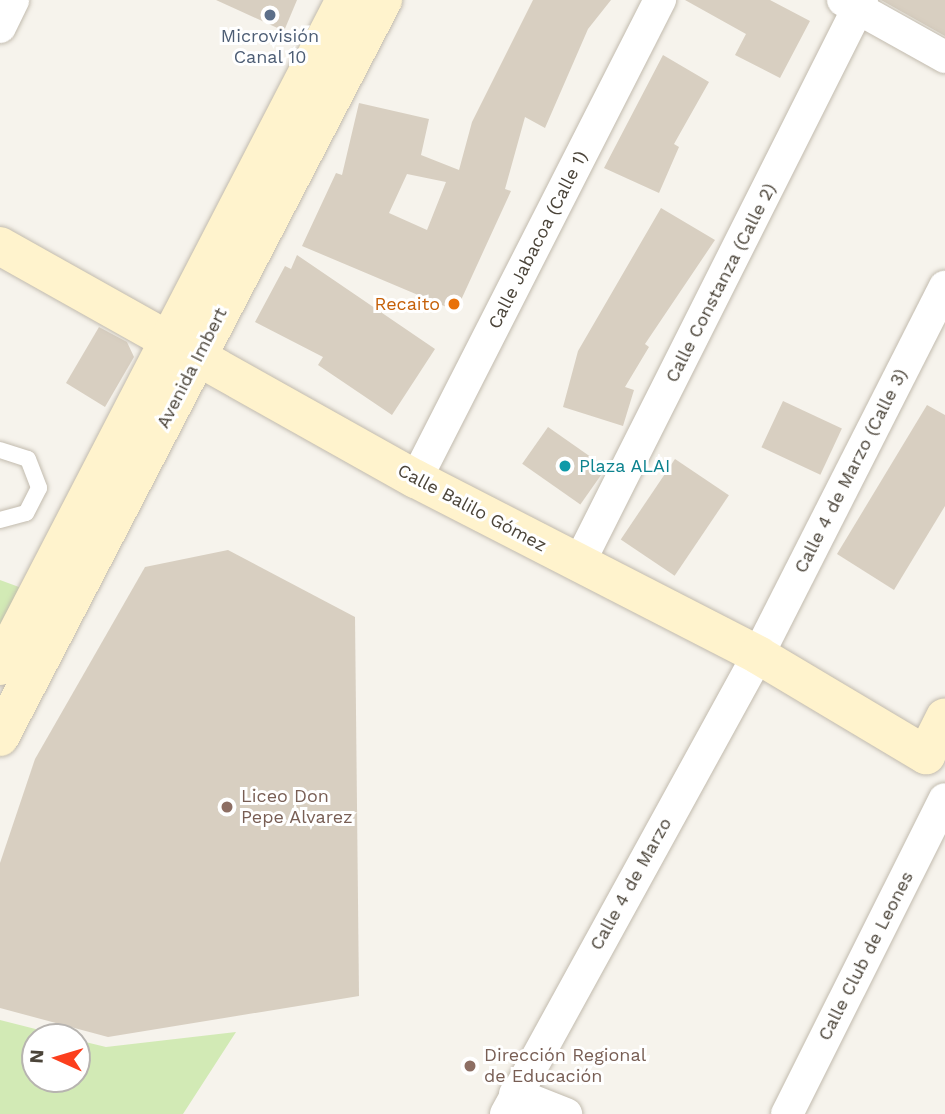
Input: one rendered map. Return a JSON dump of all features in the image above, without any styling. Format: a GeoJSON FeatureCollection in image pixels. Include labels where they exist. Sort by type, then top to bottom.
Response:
{"type":"FeatureCollection","features":[{"type":"Feature","properties":{"kind":"main road","name":"Avenida Imbert"},"geometry":{"type":"LineString","coordinates":[[0,737],[345,0]]}},
{"type":"Feature","properties":{"kind":"main road","name":"Avenida Imbert"},"geometry":{"type":"LineString","coordinates":[[0,666],[383,0]]}},
{"type":"Feature","properties":{"kind":"main road","name":"Calle Balilo Gómez"},"geometry":{"type":"LineString","coordinates":[[0,246],[416,480],[758,655],[935,761]]}},
{"type":"Feature","properties":{"kind":"main road"},"geometry":{"type":"LineString","coordinates":[[935,761],[945,717]]}},
{"type":"Feature","properties":{"kind":"street"},"geometry":{"type":"LineString","coordinates":[[0,27],[13,0]]}},
{"type":"Feature","properties":{"kind":"street","name":"Calle Jabacoa (Calle 1)"},"geometry":{"type":"LineString","coordinates":[[416,480],[660,0]]}},
{"type":"Feature","properties":{"kind":"street"},"geometry":{"type":"LineString","coordinates":[[854,3],[945,57]]}},
{"type":"Feature","properties":{"kind":"street","name":"Calle Constanza (Calle 2)"},"geometry":{"type":"LineString","coordinates":[[578,565],[854,3]]}},
{"type":"Feature","properties":{"kind":"street","name":"Calle 4 de Marzo (Calle 3)"},"geometry":{"type":"LineString","coordinates":[[758,655],[945,287]]}},
{"type":"Feature","properties":{"kind":"street","name":"Calle 4 de Marzo"},"geometry":{"type":"LineString","coordinates":[[510,1104],[758,655]]}},
{"type":"Feature","properties":{"kind":"street","name":"Calle Club de Leones"},"geometry":{"type":"LineString","coordinates":[[787,1114],[945,799]]}},
{"type":"Feature","properties":{"kind":"street"},"geometry":{"type":"LineString","coordinates":[[510,1104],[566,1114]]}},
{"type":"Feature","properties":{"kind":"lane"},"geometry":{"type":"LineString","coordinates":[[0,450],[28,459],[38,488],[26,513],[0,520]]}},
{"type":"Feature","properties":{"kind":"green space"},"geometry":{"type":"Polygon","coordinates":[[[0,580],[27,590],[0,641],[0,580]]]}},
{"type":"Feature","properties":{"kind":"green space"},"geometry":{"type":"Polygon","coordinates":[[[0,1020],[21,1025],[21,1093],[91,1093],[91,1043],[106,1047],[236,1032],[183,1114],[0,1114],[0,1020]]]}},
{"type":"Feature","properties":{"kind":"building","name":"Microvisión Canal 10"},"geometry":{"type":"Polygon","coordinates":[[[216,0],[297,0],[284,31],[216,0]]]}},
{"type":"Feature","properties":{"kind":"building"},"geometry":{"type":"Polygon","coordinates":[[[533,0],[611,0],[588,29],[545,128],[525,117],[505,189],[511,191],[456,311],[302,246],[336,173],[342,175],[359,103],[429,119],[421,155],[459,170],[472,122],[533,0]],[[407,174],[389,213],[427,230],[446,182],[407,174]]]}},
{"type":"Feature","properties":{"kind":"building"},"geometry":{"type":"Polygon","coordinates":[[[685,0],[770,0],[810,21],[780,78],[735,55],[746,34],[685,0]]]}},
{"type":"Feature","properties":{"kind":"building"},"geometry":{"type":"Polygon","coordinates":[[[881,0],[945,0],[945,36],[881,0]]]}},
{"type":"Feature","properties":{"kind":"building"},"geometry":{"type":"Polygon","coordinates":[[[663,55],[709,82],[674,144],[679,147],[659,193],[604,168],[663,55]]]}},
{"type":"Feature","properties":{"kind":"building"},"geometry":{"type":"Polygon","coordinates":[[[661,208],[715,240],[645,344],[649,347],[625,387],[634,390],[623,426],[563,407],[578,351],[661,208]]]}},
{"type":"Feature","properties":{"kind":"building"},"geometry":{"type":"Polygon","coordinates":[[[297,255],[435,349],[392,415],[318,365],[323,357],[255,322],[285,266],[291,269],[297,255]]]}},
{"type":"Feature","properties":{"kind":"building"},"geometry":{"type":"Polygon","coordinates":[[[99,327],[127,342],[134,357],[105,407],[66,383],[99,327]]]}},
{"type":"Feature","properties":{"kind":"building"},"geometry":{"type":"Polygon","coordinates":[[[783,401],[842,428],[820,475],[761,447],[783,401]]]}},
{"type":"Feature","properties":{"kind":"building"},"geometry":{"type":"Polygon","coordinates":[[[927,405],[945,415],[945,506],[894,590],[837,554],[927,405]]]}},
{"type":"Feature","properties":{"kind":"building","name":"Plaza ALAI"},"geometry":{"type":"Polygon","coordinates":[[[548,427],[606,468],[580,505],[522,464],[548,427]]]}},
{"type":"Feature","properties":{"kind":"building"},"geometry":{"type":"Polygon","coordinates":[[[675,459],[729,495],[675,576],[621,539],[675,459]]]}},
{"type":"Feature","properties":{"kind":"building"},"geometry":{"type":"Polygon","coordinates":[[[228,550],[355,617],[359,996],[108,1037],[91,1032],[91,1023],[56,1023],[0,1008],[0,863],[35,759],[145,567],[228,550]]]}},
{"type":"Feature","properties":{"kind":"place","name":"Microvisión Canal 10"},"geometry":{"type":"Point","coordinates":[270,15]}},
{"type":"Feature","properties":{"kind":"place","name":"Recaito"},"geometry":{"type":"Point","coordinates":[454,304]}},
{"type":"Feature","properties":{"kind":"place","name":"Plaza ALAI"},"geometry":{"type":"Point","coordinates":[565,466]}},
{"type":"Feature","properties":{"kind":"place","name":"Liceo Don Pepe Alvarez"},"geometry":{"type":"Point","coordinates":[227,807]}},
{"type":"Feature","properties":{"kind":"place","name":"Dirección Regional de Educación"},"geometry":{"type":"Point","coordinates":[470,1066]}}]}
